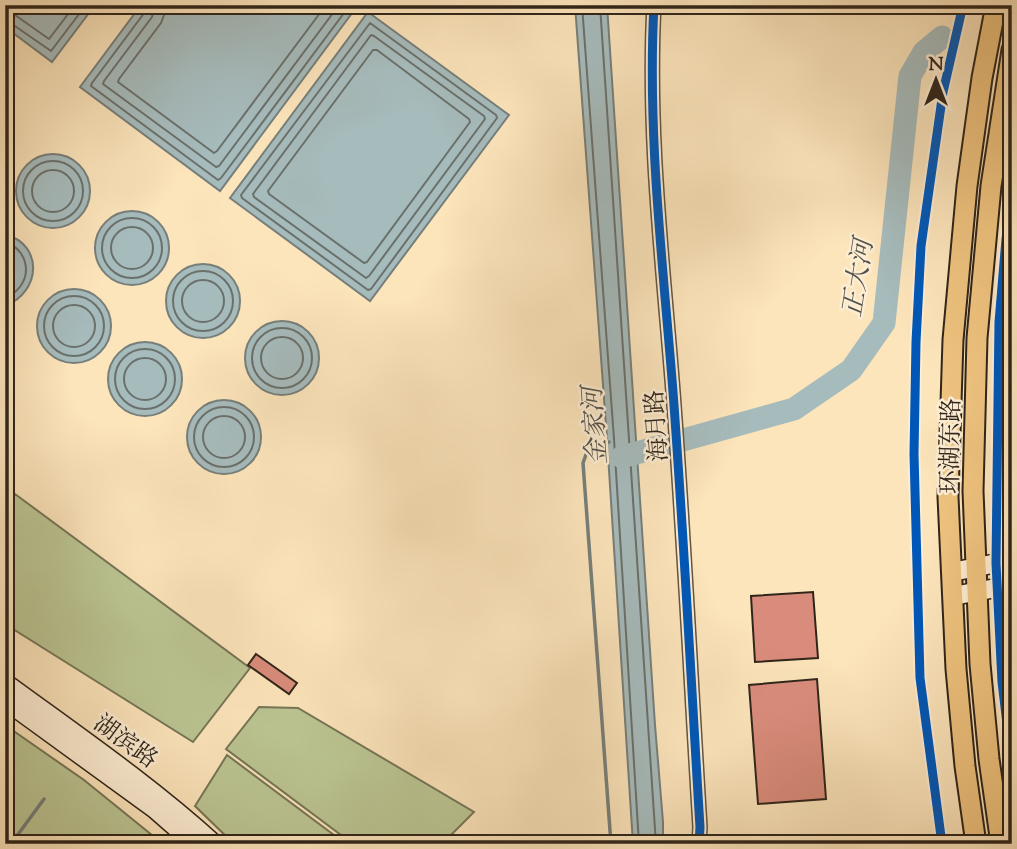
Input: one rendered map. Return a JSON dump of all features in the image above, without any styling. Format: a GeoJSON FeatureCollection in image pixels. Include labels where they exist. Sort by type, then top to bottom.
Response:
{"type":"FeatureCollection","features":[{"type":"Feature","properties":{"kind":"main road","name":"环湖东路"},"geometry":{"type":"LineString","coordinates":[[976,844],[963,752],[956,669],[948,497],[953,340],[967,186],[982,78],[996,5]]}},
{"type":"Feature","properties":{"kind":"main road","name":"环湖东路"},"geometry":{"type":"LineString","coordinates":[[1001,844],[980,664],[974,491],[977,338],[991,186],[1012,50]]}},
{"type":"Feature","properties":{"kind":"main road"},"geometry":{"type":"LineString","coordinates":[[951,572],[1012,560]]}},
{"type":"Feature","properties":{"kind":"main road"},"geometry":{"type":"LineString","coordinates":[[953,596],[1012,585]]}},
{"type":"Feature","properties":{"kind":"main road","name":"湖滨路"},"geometry":{"type":"LineString","coordinates":[[5,684],[148,788],[214,844]]}},
{"type":"Feature","properties":{"kind":"main road","name":"湖滨路"},"geometry":{"type":"LineString","coordinates":[[5,700],[155,809],[195,844]]}},
{"type":"Feature","properties":{"kind":"street","name":"海月路"},"geometry":{"type":"LineString","coordinates":[[654,5],[652,118],[674,399],[699,844]]}},
{"type":"Feature","properties":{"kind":"green space"},"geometry":{"type":"Polygon","coordinates":[[[15,494],[250,668],[193,742],[5,624],[5,512],[15,494]]]}},
{"type":"Feature","properties":{"kind":"green space"},"geometry":{"type":"Polygon","coordinates":[[[259,707],[298,708],[474,812],[442,844],[353,844],[226,749],[259,707]]]}},
{"type":"Feature","properties":{"kind":"green space"},"geometry":{"type":"Polygon","coordinates":[[[5,725],[84,780],[163,844],[5,844],[5,725]]]}},
{"type":"Feature","properties":{"kind":"green space"},"geometry":{"type":"Polygon","coordinates":[[[227,755],[346,844],[234,844],[195,806],[227,755]]]}},
{"type":"Feature","properties":{"kind":"water"},"geometry":{"type":"Polygon","coordinates":[[[5,5],[95,5],[52,62],[5,27],[5,5]]]}},
{"type":"Feature","properties":{"kind":"water"},"geometry":{"type":"Polygon","coordinates":[[[141,5],[358,5],[220,191],[80,87],[141,5]]]}},
{"type":"Feature","properties":{"kind":"water"},"geometry":{"type":"Polygon","coordinates":[[[575,5],[607,5],[663,844],[633,844],[575,5]]]}},
{"type":"Feature","properties":{"kind":"water"},"geometry":{"type":"Polygon","coordinates":[[[368,12],[509,115],[370,301],[230,198],[368,12]]]}},
{"type":"Feature","properties":{"kind":"water"},"geometry":{"type":"Polygon","coordinates":[[[46,154],[60,154],[74,160],[84,170],[90,191],[84,212],[74,222],[60,228],[46,228],[32,222],[22,212],[16,198],[16,184],[22,170],[32,160],[46,154]]]}},
{"type":"Feature","properties":{"kind":"water"},"geometry":{"type":"Polygon","coordinates":[[[125,211],[139,211],[153,217],[163,227],[169,248],[163,269],[153,279],[139,285],[125,285],[111,279],[101,269],[95,255],[95,241],[101,227],[111,217],[125,211]]]}},
{"type":"Feature","properties":{"kind":"water"},"geometry":{"type":"Polygon","coordinates":[[[5,234],[27,248],[33,269],[26,290],[5,306],[5,234]]]}},
{"type":"Feature","properties":{"kind":"water"},"geometry":{"type":"Polygon","coordinates":[[[196,264],[210,264],[224,270],[234,280],[240,301],[234,322],[224,332],[210,338],[196,338],[182,332],[172,322],[166,308],[166,294],[172,280],[182,270],[196,264]]]}},
{"type":"Feature","properties":{"kind":"water"},"geometry":{"type":"Polygon","coordinates":[[[67,289],[81,289],[95,295],[105,305],[111,326],[105,347],[95,357],[81,363],[67,363],[53,357],[43,347],[37,333],[37,319],[43,305],[53,295],[67,289]]]}},
{"type":"Feature","properties":{"kind":"water"},"geometry":{"type":"Polygon","coordinates":[[[275,321],[289,321],[303,327],[313,337],[319,358],[313,379],[303,389],[289,395],[275,395],[261,389],[251,379],[245,365],[245,351],[251,337],[261,327],[275,321]]]}},
{"type":"Feature","properties":{"kind":"water"},"geometry":{"type":"Polygon","coordinates":[[[138,342],[152,342],[166,348],[176,358],[182,379],[176,400],[166,410],[152,416],[138,416],[124,410],[114,400],[108,386],[108,372],[114,358],[124,348],[138,342]]]}},
{"type":"Feature","properties":{"kind":"water"},"geometry":{"type":"Polygon","coordinates":[[[217,400],[231,400],[245,406],[255,416],[261,437],[255,458],[245,468],[231,474],[217,474],[203,468],[193,458],[187,444],[187,430],[193,416],[203,406],[217,400]]]}},
{"type":"Feature","properties":{"kind":"building"},"geometry":{"type":"Polygon","coordinates":[[[813,592],[818,658],[755,662],[751,596],[813,592]]]}},
{"type":"Feature","properties":{"kind":"building"},"geometry":{"type":"Polygon","coordinates":[[[256,654],[297,683],[289,694],[248,665],[256,654]]]}},
{"type":"Feature","properties":{"kind":"building"},"geometry":{"type":"Polygon","coordinates":[[[817,679],[826,799],[758,804],[749,685],[817,679]]]}},
{"type":"Feature","properties":{"kind":"waterway","name":"正大河"},"geometry":{"type":"LineString","coordinates":[[622,457],[794,409],[851,370],[884,323],[910,76],[924,52],[942,37]]}},
{"type":"Feature","properties":{"kind":"waterway","name":"金家河"},"geometry":{"type":"LineString","coordinates":[[609,442],[588,449],[583,463],[611,844]]}},
{"type":"Feature","properties":{"kind":"waterway"},"geometry":{"type":"LineString","coordinates":[[11,844],[44,799]]}},
{"type":"Feature","properties":{"kind":"cycle path"},"geometry":{"type":"LineString","coordinates":[[654,5],[654,150],[681,501],[699,844]]}},
{"type":"Feature","properties":{"kind":"cycle path"},"geometry":{"type":"LineString","coordinates":[[942,844],[920,678],[914,454],[916,342],[921,246],[943,92],[963,5]]}},
{"type":"Feature","properties":{"kind":"cycle path"},"geometry":{"type":"LineString","coordinates":[[1012,197],[999,322],[996,563],[1002,682],[1012,766]]}}]}
